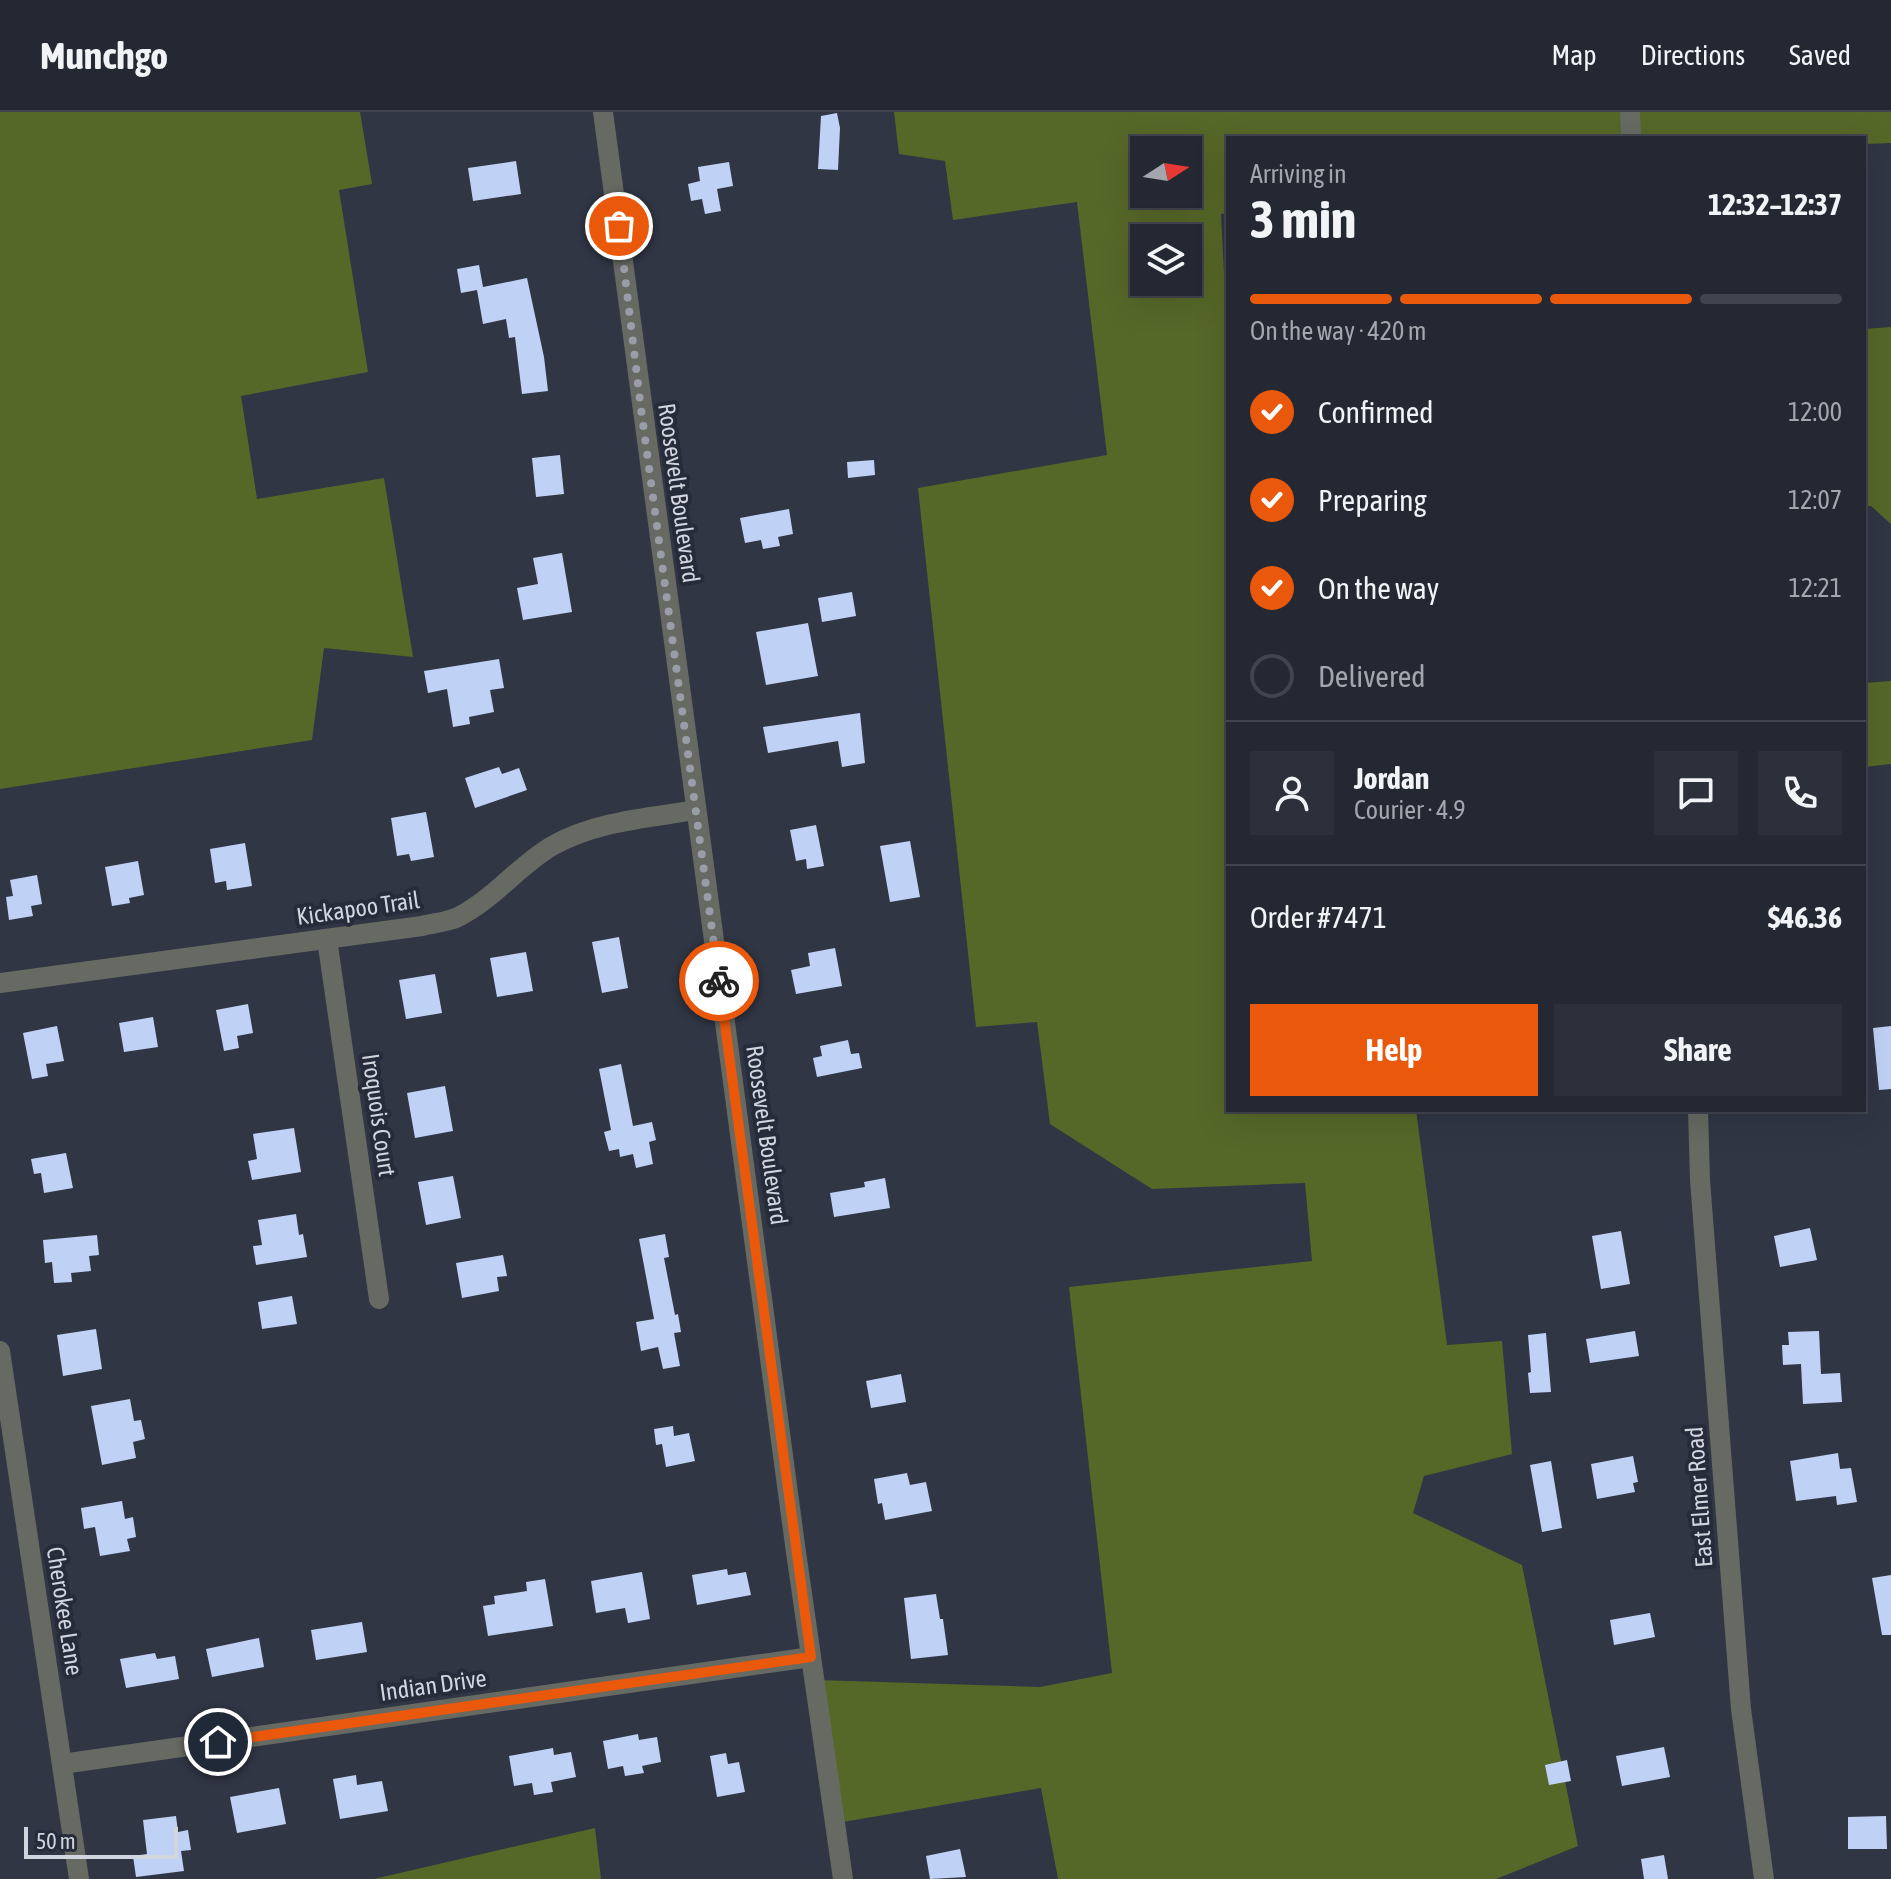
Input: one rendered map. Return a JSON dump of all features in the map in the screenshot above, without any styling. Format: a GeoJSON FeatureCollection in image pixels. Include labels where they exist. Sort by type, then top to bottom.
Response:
{"type":"FeatureCollection","features":[{"type":"Feature","properties":{"kind":"street","name":"Roosevelt Boulevard"},"geometry":{"type":"LineString","coordinates":[[603,112],[843,1879]]}},
{"type":"Feature","properties":{"kind":"street"},"geometry":{"type":"LineString","coordinates":[[1630,112],[1631,136]]}},
{"type":"Feature","properties":{"kind":"street","name":"Kickapoo Trail"},"geometry":{"type":"LineString","coordinates":[[0,983],[455,919],[483,902],[550,847],[593,827],[696,810]]}},
{"type":"Feature","properties":{"kind":"street","name":"Iroquois Court"},"geometry":{"type":"LineString","coordinates":[[327,939],[379,1299]]}},
{"type":"Feature","properties":{"kind":"street","name":"East Elmer Road"},"geometry":{"type":"LineString","coordinates":[[1698,1112],[1700,1180],[1741,1709],[1764,1879]]}},
{"type":"Feature","properties":{"kind":"street","name":"Cherokee Lane"},"geometry":{"type":"LineString","coordinates":[[0,1351],[79,1879]]}},
{"type":"Feature","properties":{"kind":"street","name":"Indian Drive"},"geometry":{"type":"LineString","coordinates":[[62,1764],[811,1657]]}},
{"type":"Feature","properties":{"kind":"green space"},"geometry":{"type":"Polygon","coordinates":[[[0,112],[360,112],[372,184],[339,190],[368,372],[241,396],[257,499],[384,478],[413,657],[324,648],[312,740],[0,789],[0,112]]]}},
{"type":"Feature","properties":{"kind":"green space"},"geometry":{"type":"Polygon","coordinates":[[[894,112],[1891,112],[1891,143],[1866,144],[1866,136],[1226,136],[1226,213],[1221,214],[1226,312],[1226,1112],[1416,1112],[1447,1345],[1502,1341],[1512,1454],[1424,1476],[1413,1513],[1522,1565],[1578,1846],[1496,1879],[1058,1879],[1041,1788],[837,1823],[816,1680],[1040,1687],[1112,1673],[1069,1287],[1312,1261],[1305,1183],[1152,1189],[1050,1124],[1037,1022],[976,1027],[918,488],[1107,455],[1077,202],[953,220],[945,161],[899,154],[894,112]]]}},
{"type":"Feature","properties":{"kind":"green space"},"geometry":{"type":"Polygon","coordinates":[[[1891,327],[1891,524],[1871,506],[1866,506],[1866,329],[1891,327]]]}},
{"type":"Feature","properties":{"kind":"green space"},"geometry":{"type":"Polygon","coordinates":[[[1891,681],[1891,764],[1866,767],[1866,683],[1891,681]]]}},
{"type":"Feature","properties":{"kind":"green space"},"geometry":{"type":"Polygon","coordinates":[[[595,1828],[601,1879],[374,1879],[595,1828]]]}},
{"type":"Feature","properties":{"kind":"building"},"geometry":{"type":"Polygon","coordinates":[[[837,113],[840,128],[838,170],[818,169],[821,116],[837,113]]]}},
{"type":"Feature","properties":{"kind":"building"},"geometry":{"type":"Polygon","coordinates":[[[516,161],[521,194],[473,201],[468,168],[516,161]]]}},
{"type":"Feature","properties":{"kind":"building"},"geometry":{"type":"Polygon","coordinates":[[[729,162],[733,186],[717,189],[721,211],[705,214],[702,199],[691,201],[688,184],[700,181],[698,167],[729,162]]]}},
{"type":"Feature","properties":{"kind":"building"},"geometry":{"type":"Polygon","coordinates":[[[479,265],[483,287],[527,278],[548,391],[522,394],[515,337],[509,338],[506,319],[483,324],[477,290],[461,293],[457,269],[479,265]]]}},
{"type":"Feature","properties":{"kind":"building"},"geometry":{"type":"Polygon","coordinates":[[[560,455],[564,494],[536,497],[532,458],[560,455]]]}},
{"type":"Feature","properties":{"kind":"building"},"geometry":{"type":"Polygon","coordinates":[[[874,460],[875,475],[848,478],[847,462],[874,460]]]}},
{"type":"Feature","properties":{"kind":"building"},"geometry":{"type":"Polygon","coordinates":[[[789,509],[793,534],[778,537],[780,546],[763,549],[761,540],[745,543],[740,518],[789,509]]]}},
{"type":"Feature","properties":{"kind":"building"},"geometry":{"type":"Polygon","coordinates":[[[562,553],[572,612],[523,620],[517,588],[538,584],[533,558],[562,553]]]}},
{"type":"Feature","properties":{"kind":"building"},"geometry":{"type":"Polygon","coordinates":[[[852,592],[856,616],[822,622],[818,598],[852,592]]]}},
{"type":"Feature","properties":{"kind":"building"},"geometry":{"type":"Polygon","coordinates":[[[808,623],[818,676],[766,685],[756,632],[808,623]]]}},
{"type":"Feature","properties":{"kind":"building"},"geometry":{"type":"Polygon","coordinates":[[[499,659],[504,688],[490,690],[494,712],[469,717],[470,724],[453,727],[447,689],[428,693],[424,671],[499,659]]]}},
{"type":"Feature","properties":{"kind":"building"},"geometry":{"type":"Polygon","coordinates":[[[860,713],[865,763],[842,767],[838,741],[768,753],[763,727],[860,713]]]}},
{"type":"Feature","properties":{"kind":"building"},"geometry":{"type":"Polygon","coordinates":[[[499,767],[502,774],[519,768],[527,790],[475,808],[465,778],[499,767]]]}},
{"type":"Feature","properties":{"kind":"building"},"geometry":{"type":"Polygon","coordinates":[[[426,812],[434,857],[411,861],[409,854],[397,856],[391,818],[426,812]]]}},
{"type":"Feature","properties":{"kind":"building"},"geometry":{"type":"Polygon","coordinates":[[[816,825],[824,866],[807,869],[806,859],[796,861],[790,830],[816,825]]]}},
{"type":"Feature","properties":{"kind":"building"},"geometry":{"type":"Polygon","coordinates":[[[910,841],[920,897],[890,902],[880,846],[910,841]]]}},
{"type":"Feature","properties":{"kind":"building"},"geometry":{"type":"Polygon","coordinates":[[[245,843],[252,886],[227,890],[226,881],[215,883],[210,849],[245,843]]]}},
{"type":"Feature","properties":{"kind":"building"},"geometry":{"type":"Polygon","coordinates":[[[138,861],[144,895],[129,898],[130,903],[112,906],[105,867],[138,861]]]}},
{"type":"Feature","properties":{"kind":"building"},"geometry":{"type":"Polygon","coordinates":[[[37,875],[42,904],[31,906],[33,916],[9,920],[6,897],[13,896],[10,880],[37,875]]]}},
{"type":"Feature","properties":{"kind":"building"},"geometry":{"type":"Polygon","coordinates":[[[619,937],[628,988],[602,993],[592,942],[619,937]]]}},
{"type":"Feature","properties":{"kind":"building"},"geometry":{"type":"Polygon","coordinates":[[[835,948],[842,986],[796,994],[791,970],[810,966],[808,953],[835,948]]]}},
{"type":"Feature","properties":{"kind":"building"},"geometry":{"type":"Polygon","coordinates":[[[526,952],[533,991],[497,997],[490,958],[526,952]]]}},
{"type":"Feature","properties":{"kind":"building"},"geometry":{"type":"Polygon","coordinates":[[[435,974],[442,1013],[406,1019],[399,980],[435,974]]]}},
{"type":"Feature","properties":{"kind":"building"},"geometry":{"type":"Polygon","coordinates":[[[248,1004],[253,1033],[237,1036],[239,1048],[224,1051],[216,1010],[248,1004]]]}},
{"type":"Feature","properties":{"kind":"building"},"geometry":{"type":"Polygon","coordinates":[[[153,1017],[158,1047],[124,1052],[119,1023],[153,1017]]]}},
{"type":"Feature","properties":{"kind":"building"},"geometry":{"type":"Polygon","coordinates":[[[57,1026],[64,1061],[46,1064],[48,1076],[32,1079],[23,1033],[57,1026]]]}},
{"type":"Feature","properties":{"kind":"building"},"geometry":{"type":"Polygon","coordinates":[[[1891,1026],[1891,1089],[1879,1090],[1873,1028],[1891,1026]]]}},
{"type":"Feature","properties":{"kind":"building"},"geometry":{"type":"Polygon","coordinates":[[[848,1040],[851,1054],[859,1053],[862,1068],[817,1077],[813,1058],[822,1056],[820,1046],[848,1040]]]}},
{"type":"Feature","properties":{"kind":"building"},"geometry":{"type":"Polygon","coordinates":[[[621,1064],[633,1126],[652,1122],[656,1140],[649,1142],[653,1164],[636,1168],[633,1154],[620,1157],[619,1149],[609,1151],[604,1132],[611,1130],[599,1069],[621,1064]]]}},
{"type":"Feature","properties":{"kind":"building"},"geometry":{"type":"Polygon","coordinates":[[[445,1086],[453,1131],[415,1138],[407,1093],[445,1086]]]}},
{"type":"Feature","properties":{"kind":"building"},"geometry":{"type":"Polygon","coordinates":[[[294,1128],[301,1172],[252,1180],[248,1161],[257,1159],[253,1134],[294,1128]]]}},
{"type":"Feature","properties":{"kind":"building"},"geometry":{"type":"Polygon","coordinates":[[[66,1153],[73,1188],[44,1193],[41,1173],[34,1174],[31,1159],[66,1153]]]}},
{"type":"Feature","properties":{"kind":"building"},"geometry":{"type":"Polygon","coordinates":[[[453,1176],[461,1218],[426,1225],[418,1182],[453,1176]]]}},
{"type":"Feature","properties":{"kind":"building"},"geometry":{"type":"Polygon","coordinates":[[[885,1178],[890,1208],[834,1217],[830,1193],[865,1187],[864,1182],[885,1178]]]}},
{"type":"Feature","properties":{"kind":"building"},"geometry":{"type":"Polygon","coordinates":[[[296,1214],[307,1257],[256,1265],[253,1246],[262,1245],[258,1220],[296,1214]]]}},
{"type":"Feature","properties":{"kind":"building"},"geometry":{"type":"Polygon","coordinates":[[[1810,1228],[1817,1260],[1780,1267],[1774,1236],[1810,1228]]]}},
{"type":"Feature","properties":{"kind":"building"},"geometry":{"type":"Polygon","coordinates":[[[1621,1231],[1630,1284],[1601,1289],[1592,1236],[1621,1231]]]}},
{"type":"Feature","properties":{"kind":"building"},"geometry":{"type":"Polygon","coordinates":[[[665,1234],[669,1257],[664,1258],[681,1332],[674,1333],[680,1366],[663,1369],[658,1347],[641,1351],[636,1322],[654,1319],[639,1239],[665,1234]]]}},
{"type":"Feature","properties":{"kind":"building"},"geometry":{"type":"Polygon","coordinates":[[[97,1235],[99,1255],[89,1256],[91,1271],[71,1273],[72,1282],[54,1283],[52,1262],[45,1263],[43,1240],[97,1235]]]}},
{"type":"Feature","properties":{"kind":"building"},"geometry":{"type":"Polygon","coordinates":[[[503,1255],[507,1276],[497,1277],[499,1291],[462,1298],[456,1263],[503,1255]]]}},
{"type":"Feature","properties":{"kind":"building"},"geometry":{"type":"Polygon","coordinates":[[[292,1296],[297,1324],[262,1329],[258,1302],[292,1296]]]}},
{"type":"Feature","properties":{"kind":"building"},"geometry":{"type":"Polygon","coordinates":[[[96,1329],[102,1369],[63,1376],[57,1335],[96,1329]]]}},
{"type":"Feature","properties":{"kind":"building"},"geometry":{"type":"Polygon","coordinates":[[[1635,1331],[1639,1356],[1590,1363],[1586,1339],[1635,1331]]]}},
{"type":"Feature","properties":{"kind":"building"},"geometry":{"type":"Polygon","coordinates":[[[1819,1331],[1821,1374],[1840,1373],[1842,1402],[1803,1404],[1801,1364],[1783,1365],[1782,1345],[1789,1345],[1788,1332],[1819,1331]]]}},
{"type":"Feature","properties":{"kind":"building"},"geometry":{"type":"Polygon","coordinates":[[[1546,1333],[1551,1392],[1530,1393],[1528,1335],[1546,1333]]]}},
{"type":"Feature","properties":{"kind":"building"},"geometry":{"type":"Polygon","coordinates":[[[901,1374],[906,1402],[871,1408],[866,1381],[901,1374]]]}},
{"type":"Feature","properties":{"kind":"building"},"geometry":{"type":"Polygon","coordinates":[[[130,1399],[134,1421],[141,1420],[145,1439],[133,1442],[136,1458],[102,1465],[91,1406],[130,1399]]]}},
{"type":"Feature","properties":{"kind":"building"},"geometry":{"type":"Polygon","coordinates":[[[673,1426],[674,1436],[689,1433],[695,1461],[666,1467],[662,1444],[656,1445],[654,1429],[673,1426]]]}},
{"type":"Feature","properties":{"kind":"building"},"geometry":{"type":"Polygon","coordinates":[[[1838,1453],[1840,1469],[1851,1468],[1857,1502],[1837,1505],[1836,1496],[1796,1501],[1790,1461],[1838,1453]]]}},
{"type":"Feature","properties":{"kind":"building"},"geometry":{"type":"Polygon","coordinates":[[[1633,1456],[1638,1482],[1633,1483],[1635,1492],[1597,1499],[1591,1464],[1633,1456]]]}},
{"type":"Feature","properties":{"kind":"building"},"geometry":{"type":"Polygon","coordinates":[[[1551,1461],[1562,1528],[1542,1532],[1530,1465],[1551,1461]]]}},
{"type":"Feature","properties":{"kind":"building"},"geometry":{"type":"Polygon","coordinates":[[[907,1473],[910,1485],[926,1482],[932,1511],[885,1520],[882,1503],[878,1504],[874,1479],[907,1473]]]}},
{"type":"Feature","properties":{"kind":"building"},"geometry":{"type":"Polygon","coordinates":[[[122,1501],[125,1519],[133,1517],[136,1537],[127,1539],[130,1551],[100,1556],[95,1527],[84,1529],[81,1508],[122,1501]]]}},
{"type":"Feature","properties":{"kind":"building"},"geometry":{"type":"Polygon","coordinates":[[[727,1569],[728,1575],[746,1572],[751,1595],[697,1605],[692,1575],[727,1569]]]}},
{"type":"Feature","properties":{"kind":"building"},"geometry":{"type":"Polygon","coordinates":[[[642,1572],[650,1619],[628,1623],[625,1608],[596,1613],[591,1581],[642,1572]]]}},
{"type":"Feature","properties":{"kind":"building"},"geometry":{"type":"Polygon","coordinates":[[[1891,1575],[1891,1635],[1882,1635],[1872,1578],[1891,1575]]]}},
{"type":"Feature","properties":{"kind":"building"},"geometry":{"type":"Polygon","coordinates":[[[545,1579],[553,1626],[488,1636],[483,1606],[495,1604],[494,1596],[527,1591],[526,1582],[545,1579]]]}},
{"type":"Feature","properties":{"kind":"building"},"geometry":{"type":"Polygon","coordinates":[[[936,1594],[948,1655],[911,1659],[904,1598],[936,1594]]]}},
{"type":"Feature","properties":{"kind":"building"},"geometry":{"type":"Polygon","coordinates":[[[1650,1613],[1655,1637],[1614,1645],[1610,1620],[1650,1613]]]}},
{"type":"Feature","properties":{"kind":"building"},"geometry":{"type":"Polygon","coordinates":[[[362,1622],[367,1652],[316,1660],[311,1630],[362,1622]]]}},
{"type":"Feature","properties":{"kind":"building"},"geometry":{"type":"Polygon","coordinates":[[[259,1638],[264,1667],[212,1677],[206,1649],[259,1638]]]}},
{"type":"Feature","properties":{"kind":"building"},"geometry":{"type":"Polygon","coordinates":[[[155,1653],[157,1659],[175,1656],[179,1679],[126,1688],[120,1659],[155,1653]]]}},
{"type":"Feature","properties":{"kind":"building"},"geometry":{"type":"Polygon","coordinates":[[[638,1734],[639,1740],[657,1737],[661,1762],[642,1766],[644,1773],[625,1776],[623,1766],[608,1769],[603,1741],[638,1734]]]}},
{"type":"Feature","properties":{"kind":"building"},"geometry":{"type":"Polygon","coordinates":[[[1664,1747],[1670,1777],[1622,1786],[1616,1756],[1664,1747]]]}},
{"type":"Feature","properties":{"kind":"building"},"geometry":{"type":"Polygon","coordinates":[[[553,1748],[554,1755],[571,1752],[576,1777],[551,1782],[553,1792],[534,1795],[532,1783],[514,1786],[509,1756],[553,1748]]]}},
{"type":"Feature","properties":{"kind":"building"},"geometry":{"type":"Polygon","coordinates":[[[726,1753],[728,1764],[739,1762],[745,1792],[717,1797],[710,1756],[726,1753]]]}},
{"type":"Feature","properties":{"kind":"building"},"geometry":{"type":"Polygon","coordinates":[[[1567,1760],[1571,1781],[1549,1785],[1545,1765],[1567,1760]]]}},
{"type":"Feature","properties":{"kind":"building"},"geometry":{"type":"Polygon","coordinates":[[[356,1775],[357,1785],[382,1781],[388,1811],[340,1819],[333,1779],[356,1775]]]}},
{"type":"Feature","properties":{"kind":"building"},"geometry":{"type":"Polygon","coordinates":[[[279,1788],[286,1824],[237,1833],[230,1797],[279,1788]]]}},
{"type":"Feature","properties":{"kind":"building"},"geometry":{"type":"Polygon","coordinates":[[[176,1816],[178,1832],[188,1830],[191,1850],[181,1851],[184,1871],[136,1877],[133,1856],[147,1854],[143,1820],[176,1816]]]}},
{"type":"Feature","properties":{"kind":"building"},"geometry":{"type":"Polygon","coordinates":[[[1886,1816],[1887,1849],[1848,1849],[1848,1817],[1886,1816]]]}},
{"type":"Feature","properties":{"kind":"building"},"geometry":{"type":"Polygon","coordinates":[[[960,1849],[966,1877],[930,1879],[926,1856],[960,1849]]]}},
{"type":"Feature","properties":{"kind":"building"},"geometry":{"type":"Polygon","coordinates":[[[1664,1855],[1668,1879],[1644,1879],[1641,1859],[1664,1855]]]}},
{"type":"Feature","properties":{"kind":"way so far"},"geometry":{"type":"LineString","coordinates":[[619,226],[719,981]]}},
{"type":"Feature","properties":{"kind":"route"},"geometry":{"type":"LineString","coordinates":[[218,1742],[811,1657],[719,981]]}}]}
